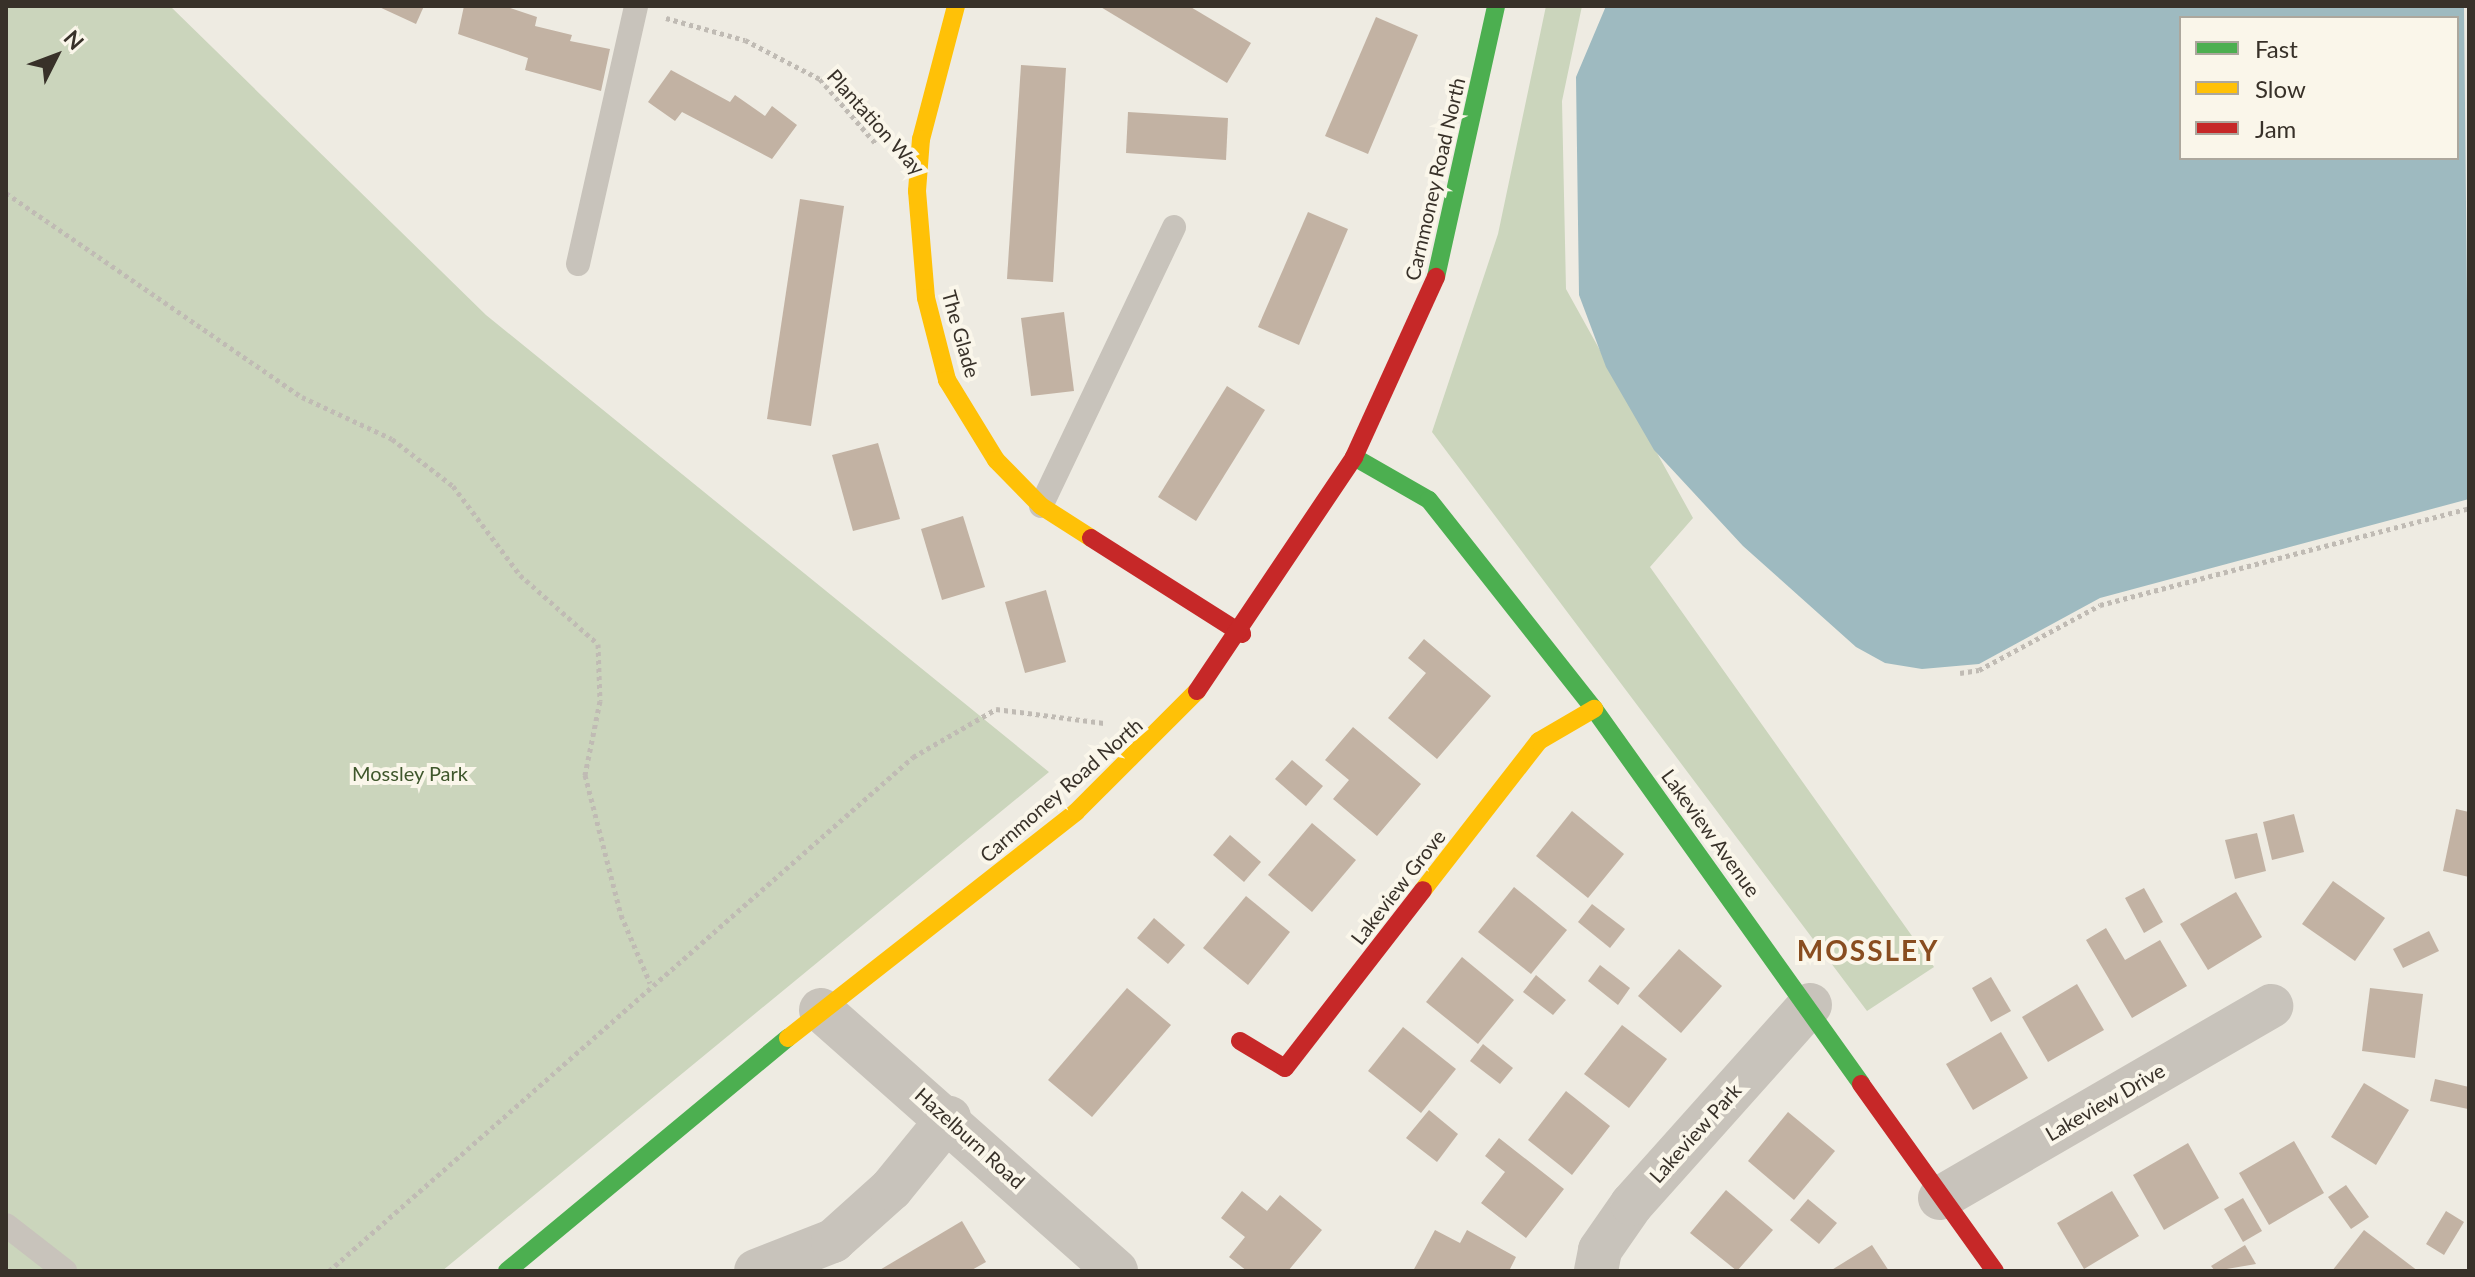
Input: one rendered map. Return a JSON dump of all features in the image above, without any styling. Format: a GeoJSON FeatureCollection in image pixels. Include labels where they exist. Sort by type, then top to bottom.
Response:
{"type":"FeatureCollection","features":[{"type":"Feature","properties":{"kind":"street","name":"The Glade"},"geometry":{"type":"LineString","coordinates":[[956,6],[921,139],[917,191],[926,298],[947,380],[996,460],[1041,506],[1242,634]]}},
{"type":"Feature","properties":{"kind":"street","name":"Carnmoney Road North"},"geometry":{"type":"LineString","coordinates":[[507,1271],[821,1010],[1122,772],[1242,634],[1354,457],[1438,273],[1496,6]]}},
{"type":"Feature","properties":{"kind":"street","name":"Lakeview Avenue"},"geometry":{"type":"LineString","coordinates":[[1354,457],[1429,500],[1594,709],[1810,1005],[1940,1198],[1995,1271]]}},
{"type":"Feature","properties":{"kind":"street","name":"Lakeview Grove"},"geometry":{"type":"LineString","coordinates":[[1240,1041],[1285,1068],[1539,741],[1594,709]]}},
{"type":"Feature","properties":{"kind":"street","name":"Lakeview Park"},"geometry":{"type":"LineString","coordinates":[[1596,1271],[1600,1250],[1632,1204],[1810,1005]]}},
{"type":"Feature","properties":{"kind":"street","name":"Lakeview Drive"},"geometry":{"type":"LineString","coordinates":[[1940,1198],[2271,1006]]}},
{"type":"Feature","properties":{"kind":"street","name":"Hazelburn Road"},"geometry":{"type":"LineString","coordinates":[[821,1010],[949,1118],[1116,1271]]}},
{"type":"Feature","properties":{"kind":"street"},"geometry":{"type":"LineString","coordinates":[[756,1271],[833,1241],[891,1189],[949,1118]]}},
{"type":"Feature","properties":{"kind":"lane"},"geometry":{"type":"LineString","coordinates":[[578,264],[636,7]]}},
{"type":"Feature","properties":{"kind":"lane"},"geometry":{"type":"LineString","coordinates":[[1041,506],[1174,227]]}},
{"type":"Feature","properties":{"kind":"lane"},"geometry":{"type":"LineString","coordinates":[[6,1225],[65,1271]]}},
{"type":"Feature","properties":{"kind":"path","name":"Plantation Way"},"geometry":{"type":"LineString","coordinates":[[636,7],[745,40],[820,79],[917,191]]}},
{"type":"Feature","properties":{"kind":"path"},"geometry":{"type":"LineString","coordinates":[[6,193],[302,397],[392,439],[453,486],[520,575],[598,644],[600,701],[585,775],[621,915],[650,983]]}},
{"type":"Feature","properties":{"kind":"path"},"geometry":{"type":"LineString","coordinates":[[1960,673],[1979,670],[2100,605],[2469,508]]}},
{"type":"Feature","properties":{"kind":"path"},"geometry":{"type":"LineString","coordinates":[[329,1271],[650,983],[913,757],[996,709],[1105,723]]}},
{"type":"Feature","properties":{"kind":"green space","name":"Mossley Park"},"geometry":{"type":"Polygon","coordinates":[[[6,6],[170,6],[486,315],[1049,772],[442,1271],[6,1271],[6,6]]]}},
{"type":"Feature","properties":{"kind":"green space"},"geometry":{"type":"Polygon","coordinates":[[[1546,6],[1582,6],[1562,101],[1566,289],[1693,518],[1650,567],[1934,967],[1867,1011],[1432,432],[1498,234],[1546,6]]]}},
{"type":"Feature","properties":{"kind":"water"},"geometry":{"type":"Polygon","coordinates":[[[1606,6],[2464,6],[2469,499],[2100,598],[1979,664],[1922,669],[1885,663],[1856,647],[1743,546],[1654,450],[1606,367],[1579,295],[1576,77],[1606,6]]]}},
{"type":"Feature","properties":{"kind":"building"},"geometry":{"type":"Polygon","coordinates":[[[377,6],[424,6],[416,24],[377,6]]]}},
{"type":"Feature","properties":{"kind":"building"},"geometry":{"type":"Polygon","coordinates":[[[464,6],[504,6],[537,17],[535,26],[572,35],[570,41],[610,49],[601,91],[525,70],[528,58],[458,34],[464,6]]]}},
{"type":"Feature","properties":{"kind":"building"},"geometry":{"type":"Polygon","coordinates":[[[1099,6],[1189,6],[1251,43],[1227,83],[1099,6]]]}},
{"type":"Feature","properties":{"kind":"building"},"geometry":{"type":"Polygon","coordinates":[[[1376,17],[1418,35],[1368,154],[1325,136],[1376,17]]]}},
{"type":"Feature","properties":{"kind":"building"},"geometry":{"type":"Polygon","coordinates":[[[1021,65],[1066,68],[1053,282],[1007,279],[1021,65]]]}},
{"type":"Feature","properties":{"kind":"building"},"geometry":{"type":"Polygon","coordinates":[[[671,70],[730,102],[735,95],[765,116],[772,106],[797,125],[772,159],[682,112],[675,121],[648,102],[671,70]]]}},
{"type":"Feature","properties":{"kind":"building"},"geometry":{"type":"Polygon","coordinates":[[[1128,112],[1228,118],[1226,160],[1126,153],[1128,112]]]}},
{"type":"Feature","properties":{"kind":"building"},"geometry":{"type":"Polygon","coordinates":[[[800,199],[844,206],[811,426],[767,419],[800,199]]]}},
{"type":"Feature","properties":{"kind":"building"},"geometry":{"type":"Polygon","coordinates":[[[1308,212],[1348,229],[1299,345],[1258,327],[1308,212]]]}},
{"type":"Feature","properties":{"kind":"building"},"geometry":{"type":"Polygon","coordinates":[[[1064,312],[1074,391],[1031,396],[1021,318],[1064,312]]]}},
{"type":"Feature","properties":{"kind":"building"},"geometry":{"type":"Polygon","coordinates":[[[1227,386],[1265,410],[1196,521],[1158,497],[1227,386]]]}},
{"type":"Feature","properties":{"kind":"building"},"geometry":{"type":"Polygon","coordinates":[[[878,443],[900,519],[853,531],[832,455],[878,443]]]}},
{"type":"Feature","properties":{"kind":"building"},"geometry":{"type":"Polygon","coordinates":[[[963,516],[985,587],[942,600],[921,529],[963,516]]]}},
{"type":"Feature","properties":{"kind":"building"},"geometry":{"type":"Polygon","coordinates":[[[1046,590],[1066,662],[1025,673],[1005,602],[1046,590]]]}},
{"type":"Feature","properties":{"kind":"building"},"geometry":{"type":"Polygon","coordinates":[[[1424,639],[1491,696],[1437,759],[1388,718],[1426,673],[1408,658],[1424,639]]]}},
{"type":"Feature","properties":{"kind":"building"},"geometry":{"type":"Polygon","coordinates":[[[1353,727],[1421,784],[1377,836],[1333,799],[1349,780],[1325,760],[1353,727]]]}},
{"type":"Feature","properties":{"kind":"building"},"geometry":{"type":"Polygon","coordinates":[[[1292,760],[1323,786],[1306,806],[1275,779],[1292,760]]]}},
{"type":"Feature","properties":{"kind":"building"},"geometry":{"type":"Polygon","coordinates":[[[2456,809],[2469,812],[2469,877],[2443,871],[2456,809]]]}},
{"type":"Feature","properties":{"kind":"building"},"geometry":{"type":"Polygon","coordinates":[[[1572,811],[1624,854],[1588,898],[1536,856],[1572,811]]]}},
{"type":"Feature","properties":{"kind":"building"},"geometry":{"type":"Polygon","coordinates":[[[2294,814],[2304,852],[2272,860],[2263,822],[2294,814]]]}},
{"type":"Feature","properties":{"kind":"building"},"geometry":{"type":"Polygon","coordinates":[[[1312,823],[1356,860],[1312,912],[1268,875],[1312,823]]]}},
{"type":"Feature","properties":{"kind":"building"},"geometry":{"type":"Polygon","coordinates":[[[2257,833],[2266,871],[2235,879],[2225,840],[2257,833]]]}},
{"type":"Feature","properties":{"kind":"building"},"geometry":{"type":"Polygon","coordinates":[[[1230,835],[1261,862],[1244,882],[1213,855],[1230,835]]]}},
{"type":"Feature","properties":{"kind":"building"},"geometry":{"type":"Polygon","coordinates":[[[2333,881],[2385,918],[2355,961],[2302,924],[2333,881]]]}},
{"type":"Feature","properties":{"kind":"building"},"geometry":{"type":"Polygon","coordinates":[[[1514,887],[1567,930],[1531,974],[1478,932],[1514,887]]]}},
{"type":"Feature","properties":{"kind":"building"},"geometry":{"type":"Polygon","coordinates":[[[2144,888],[2163,922],[2144,933],[2125,898],[2144,888]]]}},
{"type":"Feature","properties":{"kind":"building"},"geometry":{"type":"Polygon","coordinates":[[[2236,892],[2262,937],[2208,970],[2180,924],[2236,892]]]}},
{"type":"Feature","properties":{"kind":"building"},"geometry":{"type":"Polygon","coordinates":[[[1246,896],[1290,932],[1248,985],[1203,948],[1246,896]]]}},
{"type":"Feature","properties":{"kind":"building"},"geometry":{"type":"Polygon","coordinates":[[[1592,904],[1625,929],[1610,948],[1578,922],[1592,904]]]}},
{"type":"Feature","properties":{"kind":"building"},"geometry":{"type":"Polygon","coordinates":[[[1154,918],[1185,945],[1168,964],[1137,938],[1154,918]]]}},
{"type":"Feature","properties":{"kind":"building"},"geometry":{"type":"Polygon","coordinates":[[[2106,928],[2125,960],[2160,940],[2187,986],[2132,1018],[2086,940],[2106,928]]]}},
{"type":"Feature","properties":{"kind":"building"},"geometry":{"type":"Polygon","coordinates":[[[2429,931],[2439,951],[2403,968],[2393,949],[2429,931]]]}},
{"type":"Feature","properties":{"kind":"building"},"geometry":{"type":"Polygon","coordinates":[[[1679,949],[1722,986],[1681,1033],[1638,996],[1679,949]]]}},
{"type":"Feature","properties":{"kind":"building"},"geometry":{"type":"Polygon","coordinates":[[[1462,957],[1514,1000],[1478,1044],[1426,1002],[1462,957]]]}},
{"type":"Feature","properties":{"kind":"building"},"geometry":{"type":"Polygon","coordinates":[[[1600,965],[1630,988],[1618,1005],[1588,981],[1600,965]]]}},
{"type":"Feature","properties":{"kind":"building"},"geometry":{"type":"Polygon","coordinates":[[[1536,975],[1566,1000],[1553,1015],[1523,992],[1536,975]]]}},
{"type":"Feature","properties":{"kind":"building"},"geometry":{"type":"Polygon","coordinates":[[[1991,977],[2011,1011],[1991,1022],[1972,988],[1991,977]]]}},
{"type":"Feature","properties":{"kind":"building"},"geometry":{"type":"Polygon","coordinates":[[[2077,984],[2104,1030],[2048,1062],[2022,1017],[2077,984]]]}},
{"type":"Feature","properties":{"kind":"building"},"geometry":{"type":"Polygon","coordinates":[[[1127,988],[1171,1025],[1092,1117],[1048,1080],[1127,988]]]}},
{"type":"Feature","properties":{"kind":"building"},"geometry":{"type":"Polygon","coordinates":[[[2370,988],[2423,994],[2415,1058],[2362,1051],[2370,988]]]}},
{"type":"Feature","properties":{"kind":"building"},"geometry":{"type":"Polygon","coordinates":[[[1622,1025],[1667,1059],[1629,1108],[1584,1074],[1622,1025]]]}},
{"type":"Feature","properties":{"kind":"building"},"geometry":{"type":"Polygon","coordinates":[[[1403,1027],[1456,1069],[1421,1113],[1368,1071],[1403,1027]]]}},
{"type":"Feature","properties":{"kind":"building"},"geometry":{"type":"Polygon","coordinates":[[[2001,1032],[2028,1078],[1973,1110],[1946,1064],[2001,1032]]]}},
{"type":"Feature","properties":{"kind":"building"},"geometry":{"type":"Polygon","coordinates":[[[1483,1044],[1513,1068],[1500,1084],[1470,1061],[1483,1044]]]}},
{"type":"Feature","properties":{"kind":"building"},"geometry":{"type":"Polygon","coordinates":[[[2435,1079],[2469,1087],[2468,1109],[2430,1101],[2435,1079]]]}},
{"type":"Feature","properties":{"kind":"building"},"geometry":{"type":"Polygon","coordinates":[[[2364,1083],[2409,1110],[2376,1165],[2331,1137],[2364,1083]]]}},
{"type":"Feature","properties":{"kind":"building"},"geometry":{"type":"Polygon","coordinates":[[[1566,1091],[1610,1126],[1572,1175],[1528,1140],[1566,1091]]]}},
{"type":"Feature","properties":{"kind":"building"},"geometry":{"type":"Polygon","coordinates":[[[1429,1110],[1458,1134],[1437,1162],[1406,1138],[1429,1110]]]}},
{"type":"Feature","properties":{"kind":"building"},"geometry":{"type":"Polygon","coordinates":[[[1788,1112],[1835,1151],[1794,1200],[1748,1161],[1788,1112]]]}},
{"type":"Feature","properties":{"kind":"building"},"geometry":{"type":"Polygon","coordinates":[[[1499,1138],[1564,1189],[1526,1238],[1481,1203],[1505,1172],[1485,1156],[1499,1138]]]}},
{"type":"Feature","properties":{"kind":"building"},"geometry":{"type":"Polygon","coordinates":[[[2294,1141],[2324,1193],[2269,1225],[2239,1173],[2294,1141]]]}},
{"type":"Feature","properties":{"kind":"building"},"geometry":{"type":"Polygon","coordinates":[[[2188,1143],[2219,1198],[2164,1230],[2133,1175],[2188,1143]]]}},
{"type":"Feature","properties":{"kind":"building"},"geometry":{"type":"Polygon","coordinates":[[[2346,1185],[2369,1217],[2351,1229],[2328,1197],[2346,1185]]]}},
{"type":"Feature","properties":{"kind":"building"},"geometry":{"type":"Polygon","coordinates":[[[1726,1190],[1773,1230],[1737,1271],[1690,1233],[1726,1190]]]}},
{"type":"Feature","properties":{"kind":"building"},"geometry":{"type":"Polygon","coordinates":[[[1242,1191],[1267,1211],[1280,1195],[1322,1230],[1288,1271],[1247,1271],[1229,1257],[1245,1237],[1221,1218],[1242,1191]]]}},
{"type":"Feature","properties":{"kind":"building"},"geometry":{"type":"Polygon","coordinates":[[[2112,1191],[2139,1236],[2084,1269],[2057,1223],[2112,1191]]]}},
{"type":"Feature","properties":{"kind":"building"},"geometry":{"type":"Polygon","coordinates":[[[2243,1198],[2262,1231],[2243,1242],[2224,1209],[2243,1198]]]}},
{"type":"Feature","properties":{"kind":"building"},"geometry":{"type":"Polygon","coordinates":[[[1808,1199],[1837,1223],[1819,1244],[1790,1220],[1808,1199]]]}},
{"type":"Feature","properties":{"kind":"building"},"geometry":{"type":"Polygon","coordinates":[[[2446,1211],[2464,1222],[2444,1255],[2426,1244],[2446,1211]]]}},
{"type":"Feature","properties":{"kind":"building"},"geometry":{"type":"Polygon","coordinates":[[[962,1221],[986,1262],[970,1271],[878,1271],[962,1221]]]}},
{"type":"Feature","properties":{"kind":"building"},"geometry":{"type":"Polygon","coordinates":[[[1435,1230],[1460,1243],[1467,1230],[1516,1257],[1509,1271],[1413,1271],[1435,1230]]]}},
{"type":"Feature","properties":{"kind":"building"},"geometry":{"type":"Polygon","coordinates":[[[2364,1230],[2418,1271],[2332,1271],[2364,1230]]]}},
{"type":"Feature","properties":{"kind":"building"},"geometry":{"type":"Polygon","coordinates":[[[1872,1245],[1889,1271],[1830,1271],[1872,1245]]]}},
{"type":"Feature","properties":{"kind":"building"},"geometry":{"type":"Polygon","coordinates":[[[2245,1245],[2256,1264],[2215,1271],[2211,1266],[2245,1245]]]}},
{"type":"Feature","properties":{"kind":"traffic: fast"},"geometry":{"type":"LineString","coordinates":[[1436,277],[1496,6]]}},
{"type":"Feature","properties":{"kind":"traffic: fast"},"geometry":{"type":"LineString","coordinates":[[1354,457],[1429,500],[1594,709],[1861,1084]]}},
{"type":"Feature","properties":{"kind":"traffic: fast"},"geometry":{"type":"LineString","coordinates":[[507,1271],[788,1038]]}},
{"type":"Feature","properties":{"kind":"traffic: slow"},"geometry":{"type":"LineString","coordinates":[[956,6],[921,139],[917,191],[926,298],[947,380],[996,460],[1041,506],[1091,538]]}},
{"type":"Feature","properties":{"kind":"traffic: slow"},"geometry":{"type":"LineString","coordinates":[[788,1038],[1076,812],[1197,691]]}},
{"type":"Feature","properties":{"kind":"traffic: slow"},"geometry":{"type":"LineString","coordinates":[[1423,890],[1539,741],[1594,709]]}},
{"type":"Feature","properties":{"kind":"traffic: jam"},"geometry":{"type":"LineString","coordinates":[[1197,691],[1354,457],[1436,277]]}},
{"type":"Feature","properties":{"kind":"traffic: jam"},"geometry":{"type":"LineString","coordinates":[[1091,538],[1242,634]]}},
{"type":"Feature","properties":{"kind":"traffic: jam"},"geometry":{"type":"LineString","coordinates":[[1240,1041],[1285,1068],[1423,890]]}},
{"type":"Feature","properties":{"kind":"traffic: jam"},"geometry":{"type":"LineString","coordinates":[[1861,1084],[1995,1271]]}},
{"type":"Feature","properties":{"kind":"district","name":"MOSSLEY"},"geometry":{"type":"Point","coordinates":[1868,950]}}]}
